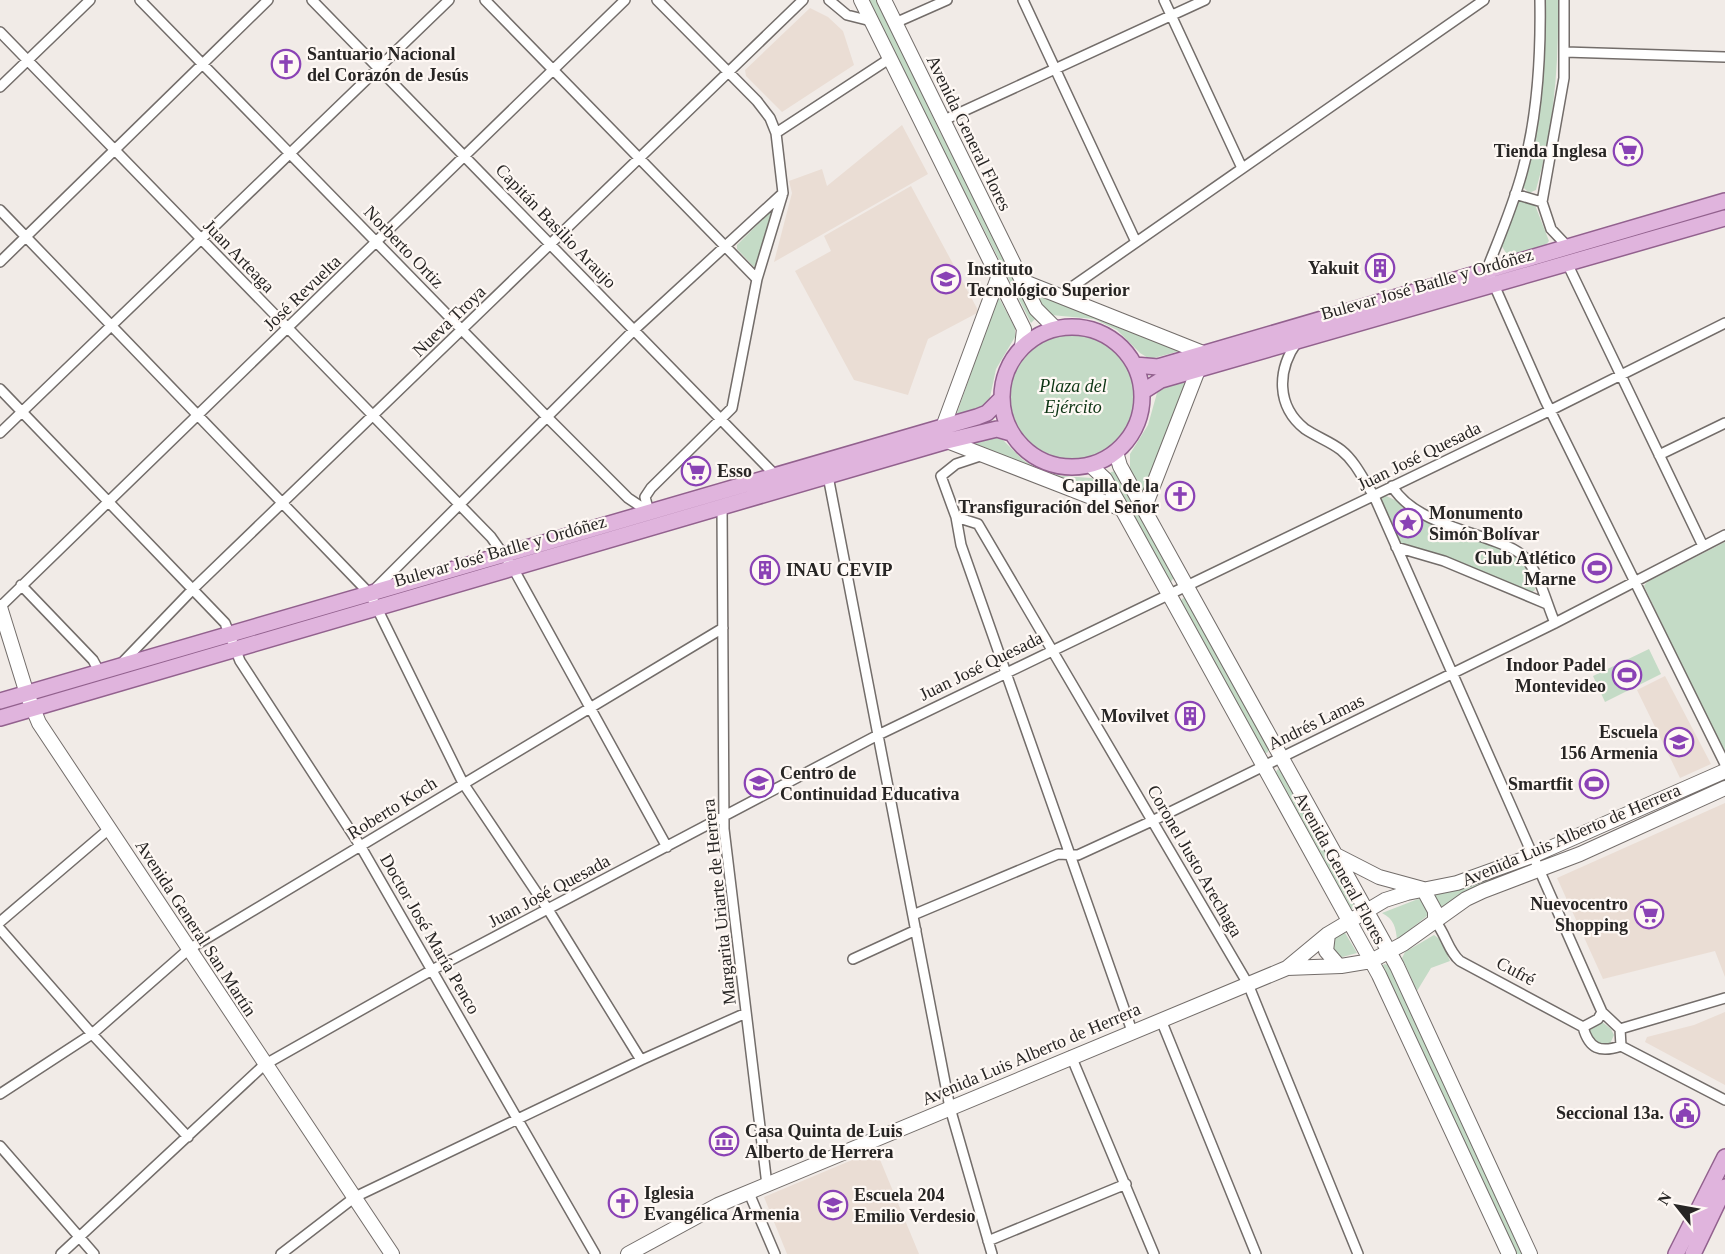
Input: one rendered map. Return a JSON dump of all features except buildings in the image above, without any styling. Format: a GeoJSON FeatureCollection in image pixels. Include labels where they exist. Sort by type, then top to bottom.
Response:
{"type":"FeatureCollection","features":[{"type":"Feature","properties":{"kind":"main road"},"geometry":{"type":"LineString","coordinates":[[861,0],[1024,329],[1022,347]]}},
{"type":"Feature","properties":{"kind":"main road","name":"Avenida General Flores"},"geometry":{"type":"LineString","coordinates":[[884,0],[1036,309],[1055,328]]}},
{"type":"Feature","properties":{"kind":"main road","name":"Bulevar José Batlle y Ordóñez"},"geometry":{"type":"LineString","coordinates":[[1135,365],[1158,367],[1725,201]]}},
{"type":"Feature","properties":{"kind":"main road","name":"Bulevar José Batlle y Ordóñez"},"geometry":{"type":"LineString","coordinates":[[1142,392],[1161,380],[1725,218]]}},
{"type":"Feature","properties":{"kind":"main road"},"geometry":{"type":"LineString","coordinates":[[998,278],[945,434],[980,456],[1122,509]]}},
{"type":"Feature","properties":{"kind":"main road"},"geometry":{"type":"LineString","coordinates":[[1022,281],[1203,353]]}},
{"type":"Feature","properties":{"kind":"main road"},"geometry":{"type":"LineString","coordinates":[[1076,326],[1096,331],[1115,341],[1135,365],[1142,392],[1138,420],[1129,438],[1116,452],[1090,465],[1070,468],[1050,464],[1024,449],[1011,433],[1004,417],[1001,399],[1006,371],[1022,347],[1032,339],[1055,328],[1076,326]]}},
{"type":"Feature","properties":{"kind":"main road"},"geometry":{"type":"LineString","coordinates":[[1144,509],[1198,369]]}},
{"type":"Feature","properties":{"kind":"main road","name":"Bulevar José Batlle y Ordóñez"},"geometry":{"type":"LineString","coordinates":[[374,600],[513,568],[828,476],[945,434],[987,413],[1001,399]]}},
{"type":"Feature","properties":{"kind":"main road","name":"Bulevar José Batlle y Ordóñez"},"geometry":{"type":"LineString","coordinates":[[0,702],[29,701],[233,642],[374,600],[504,554],[775,476],[945,434],[997,429],[1011,433]]}},
{"type":"Feature","properties":{"kind":"main road","name":"Avenida General Flores"},"geometry":{"type":"LineString","coordinates":[[1116,452],[1120,466],[1389,951],[1530,1254]]}},
{"type":"Feature","properties":{"kind":"main road","name":"Avenida General Flores"},"geometry":{"type":"LineString","coordinates":[[1090,465],[1105,479],[1122,509],[1371,961],[1509,1254]]}},
{"type":"Feature","properties":{"kind":"main road","name":"Avenida General San Martín"},"geometry":{"type":"LineString","coordinates":[[0,607],[29,701],[39,723],[264,1065],[392,1254]]}},
{"type":"Feature","properties":{"kind":"main road","name":"Bulevar José Batlle y Ordóñez"},"geometry":{"type":"LineString","coordinates":[[0,718],[29,701],[100,673],[233,642]]}},
{"type":"Feature","properties":{"kind":"main road","name":"Avenida Luis Alberto de Herrera"},"geometry":{"type":"LineString","coordinates":[[628,1254],[690,1218],[1071,1056],[1287,968],[1328,933],[1385,900],[1457,883],[1532,856],[1725,771]]}},
{"type":"Feature","properties":{"kind":"main road","name":"Avenida Luis Alberto de Herrera"},"geometry":{"type":"LineString","coordinates":[[1287,968],[1339,966],[1371,961],[1483,891],[1539,871],[1725,788]]}},
{"type":"Feature","properties":{"kind":"main road","name":"Avenida Luis Alberto de Herrera"},"geometry":{"type":"LineString","coordinates":[[1334,853],[1379,877],[1424,889]]}},
{"type":"Feature","properties":{"kind":"main road","name":"Cufré"},"geometry":{"type":"LineString","coordinates":[[1424,889],[1435,911],[1435,921]]}},
{"type":"Feature","properties":{"kind":"main road"},"geometry":{"type":"LineString","coordinates":[[1328,933],[1326,951],[1339,966]]}},
{"type":"Feature","properties":{"kind":"main road"},"geometry":{"type":"LineString","coordinates":[[1676,1254],[1725,1157]]}},
{"type":"Feature","properties":{"kind":"main road"},"geometry":{"type":"LineString","coordinates":[[1696,1253],[1725,1187]]}},
{"type":"Feature","properties":{"kind":"street"},"geometry":{"type":"LineString","coordinates":[[0,87],[90,0]]}},
{"type":"Feature","properties":{"kind":"street","name":"Norberto Ortiz"},"geometry":{"type":"LineString","coordinates":[[140,0],[547,417],[628,498],[649,512]]}},
{"type":"Feature","properties":{"kind":"street"},"geometry":{"type":"LineString","coordinates":[[0,262],[268,0]]}},
{"type":"Feature","properties":{"kind":"street","name":"Capitán Basilio Araujo"},"geometry":{"type":"LineString","coordinates":[[312,0],[723,419],[787,488]]}},
{"type":"Feature","properties":{"kind":"street"},"geometry":{"type":"LineString","coordinates":[[0,433],[199,238],[449,0]]}},
{"type":"Feature","properties":{"kind":"street"},"geometry":{"type":"LineString","coordinates":[[485,0],[757,279]]}},
{"type":"Feature","properties":{"kind":"street","name":"José Revuelta"},"geometry":{"type":"LineString","coordinates":[[0,607],[109,499],[288,330],[625,0]]}},
{"type":"Feature","properties":{"kind":"street"},"geometry":{"type":"LineString","coordinates":[[649,512],[645,497],[651,488],[732,408],[757,279],[783,193],[776,133],[764,109],[657,0]]}},
{"type":"Feature","properties":{"kind":"street","name":"Nueva Troya"},"geometry":{"type":"LineString","coordinates":[[119,667],[195,588],[803,0]]}},
{"type":"Feature","properties":{"kind":"street"},"geometry":{"type":"LineString","coordinates":[[829,0],[847,15],[871,21]]}},
{"type":"Feature","properties":{"kind":"street"},"geometry":{"type":"LineString","coordinates":[[895,23],[947,0]]}},
{"type":"Feature","properties":{"kind":"street"},"geometry":{"type":"LineString","coordinates":[[1023,0],[1136,242]]}},
{"type":"Feature","properties":{"kind":"street"},"geometry":{"type":"LineString","coordinates":[[1164,0],[1242,168]]}},
{"type":"Feature","properties":{"kind":"street"},"geometry":{"type":"LineString","coordinates":[[942,121],[1205,0]]}},
{"type":"Feature","properties":{"kind":"street"},"geometry":{"type":"LineString","coordinates":[[1059,296],[1484,0]]}},
{"type":"Feature","properties":{"kind":"street"},"geometry":{"type":"LineString","coordinates":[[1540,0],[1536,99],[1524,168],[1487,269],[1492,285],[1551,410],[1725,764]]}},
{"type":"Feature","properties":{"kind":"street"},"geometry":{"type":"LineString","coordinates":[[1564,0],[1565,52],[1559,112],[1542,202],[1551,229],[1568,247]]}},
{"type":"Feature","properties":{"kind":"street","name":"Juan Arteaga"},"geometry":{"type":"LineString","coordinates":[[0,32],[460,505],[504,554],[667,847]]}},
{"type":"Feature","properties":{"kind":"street"},"geometry":{"type":"LineString","coordinates":[[1565,52],[1725,57]]}},
{"type":"Feature","properties":{"kind":"street"},"geometry":{"type":"LineString","coordinates":[[776,133],[889,59]]}},
{"type":"Feature","properties":{"kind":"street"},"geometry":{"type":"LineString","coordinates":[[374,600],[460,505],[634,330],[783,193]]}},
{"type":"Feature","properties":{"kind":"street"},"geometry":{"type":"LineString","coordinates":[[1515,194],[1542,202]]}},
{"type":"Feature","properties":{"kind":"street"},"geometry":{"type":"LineString","coordinates":[[0,210],[374,600],[463,783],[549,911],[641,1060]]}},
{"type":"Feature","properties":{"kind":"street"},"geometry":{"type":"LineString","coordinates":[[1567,263],[1703,546]]}},
{"type":"Feature","properties":{"kind":"street","name":"Juan José Quesada"},"geometry":{"type":"LineString","coordinates":[[61,1254],[264,1065],[432,970],[549,911],[876,736],[1724,325]]}},
{"type":"Feature","properties":{"kind":"street"},"geometry":{"type":"LineString","coordinates":[[1297,342],[1289,352],[1283,374],[1282,394],[1287,408],[1304,428],[1346,455],[1374,496],[1602,1012],[1620,1029],[1621,1046]]}},
{"type":"Feature","properties":{"kind":"street","name":"Doctor José María Penco"},"geometry":{"type":"LineString","coordinates":[[0,389],[221,616],[240,661],[361,847],[596,1254]]}},
{"type":"Feature","properties":{"kind":"street"},"geometry":{"type":"LineString","coordinates":[[1659,455],[1725,423]]}},
{"type":"Feature","properties":{"kind":"street"},"geometry":{"type":"LineString","coordinates":[[980,456],[956,464],[940,476],[956,518],[961,545],[1005,673],[1132,1031]]}},
{"type":"Feature","properties":{"kind":"street"},"geometry":{"type":"LineString","coordinates":[[828,476],[876,736],[950,1107],[992,1254]]}},
{"type":"Feature","properties":{"kind":"street"},"geometry":{"type":"LineString","coordinates":[[1392,486],[1403,500],[1428,515],[1516,550],[1528,562],[1541,586],[1555,623]]}},
{"type":"Feature","properties":{"kind":"street","name":"Margarita Uriarte de Herrera"},"geometry":{"type":"LineString","coordinates":[[722,507],[724,817],[767,1185]]}},
{"type":"Feature","properties":{"kind":"street","name":"Coronel Justo Arechaga"},"geometry":{"type":"LineString","coordinates":[[956,518],[978,524],[1248,984],[1358,1254]]}},
{"type":"Feature","properties":{"kind":"street","name":"Andrés Lamas"},"geometry":{"type":"LineString","coordinates":[[913,915],[1058,854],[1078,855],[1152,821],[1555,623],[1725,535]]}},
{"type":"Feature","properties":{"kind":"street"},"geometry":{"type":"LineString","coordinates":[[1396,547],[1444,561],[1547,604]]}},
{"type":"Feature","properties":{"kind":"street"},"geometry":{"type":"LineString","coordinates":[[21,585],[93,660],[100,673]]}},
{"type":"Feature","properties":{"kind":"street","name":"Roberto Koch"},"geometry":{"type":"LineString","coordinates":[[0,1094],[92,1034],[189,950],[723,628]]}},
{"type":"Feature","properties":{"kind":"street"},"geometry":{"type":"LineString","coordinates":[[0,922],[109,829]]}},
{"type":"Feature","properties":{"kind":"street","name":"Cufré"},"geometry":{"type":"LineString","coordinates":[[1435,921],[1443,931],[1452,955],[1583,1027],[1587,1041],[1596,1049],[1608,1050],[1621,1046],[1725,1100]]}},
{"type":"Feature","properties":{"kind":"street"},"geometry":{"type":"LineString","coordinates":[[0,929],[92,1034],[188,1137]]}},
{"type":"Feature","properties":{"kind":"street"},"geometry":{"type":"LineString","coordinates":[[853,959],[916,930]]}},
{"type":"Feature","properties":{"kind":"street"},"geometry":{"type":"LineString","coordinates":[[1620,1029],[1725,998]]}},
{"type":"Feature","properties":{"kind":"street"},"geometry":{"type":"LineString","coordinates":[[281,1254],[355,1197],[746,1012]]}},
{"type":"Feature","properties":{"kind":"street"},"geometry":{"type":"LineString","coordinates":[[1583,1027],[1598,1019],[1602,1012]]}},
{"type":"Feature","properties":{"kind":"street"},"geometry":{"type":"LineString","coordinates":[[1161,1020],[1256,1254]]}},
{"type":"Feature","properties":{"kind":"street"},"geometry":{"type":"LineString","coordinates":[[1071,1056],[1154,1254]]}},
{"type":"Feature","properties":{"kind":"street"},"geometry":{"type":"LineString","coordinates":[[0,1146],[94,1254]]}},
{"type":"Feature","properties":{"kind":"street"},"geometry":{"type":"LineString","coordinates":[[988,1241],[1126,1185]]}},
{"type":"Feature","properties":{"kind":"street"},"geometry":{"type":"LineString","coordinates":[[749,1193],[775,1254]]}},
{"type":"Feature","properties":{"kind":"shaded area"},"geometry":{"type":"Polygon","coordinates":[[[810,8],[828,17],[843,31],[854,65],[782,112],[746,76],[745,70],[810,8]]]}},
{"type":"Feature","properties":{"kind":"shaded area"},"geometry":{"type":"Polygon","coordinates":[[[902,125],[928,174],[774,262],[792,193],[789,181],[822,169],[827,186],[902,125]]]}},
{"type":"Feature","properties":{"kind":"shaded area"},"geometry":{"type":"Polygon","coordinates":[[[911,186],[979,312],[928,339],[908,395],[854,380],[795,271],[831,251],[824,236],[911,186]]]}},
{"type":"Feature","properties":{"kind":"shaded area"},"geometry":{"type":"Polygon","coordinates":[[[1665,676],[1711,764],[1680,778],[1637,690],[1665,676]]]}},
{"type":"Feature","properties":{"kind":"shaded area","name":"Nuevocentro Shopping"},"geometry":{"type":"Polygon","coordinates":[[[1725,803],[1725,977],[1715,951],[1603,979],[1557,878],[1725,803]]]}},
{"type":"Feature","properties":{"kind":"shaded area"},"geometry":{"type":"Polygon","coordinates":[[[1725,1012],[1725,1085],[1645,1042],[1647,1037],[1694,1025],[1725,1012]]]}},
{"type":"Feature","properties":{"kind":"shaded area","name":"Escuela 204 Emilio Verdesio"},"geometry":{"type":"Polygon","coordinates":[[[876,1150],[919,1254],[787,1254],[764,1197],[876,1150]]]}},
{"type":"Feature","properties":{"kind":"green space"},"geometry":{"type":"Polygon","coordinates":[[[868,0],[878,0],[938,128],[1035,319],[1031,323],[868,0]]]}},
{"type":"Feature","properties":{"kind":"green space"},"geometry":{"type":"Polygon","coordinates":[[[1544,0],[1558,0],[1558,48],[1547,143],[1536,190],[1529,193],[1523,187],[1533,140],[1539,94],[1544,0]]]}},
{"type":"Feature","properties":{"kind":"green space"},"geometry":{"type":"Polygon","coordinates":[[[1522,200],[1535,205],[1549,241],[1543,248],[1508,256],[1501,245],[1517,203],[1522,200]]]}},
{"type":"Feature","properties":{"kind":"green space"},"geometry":{"type":"Polygon","coordinates":[[[773,209],[775,211],[755,268],[737,249],[737,245],[773,209]]]}},
{"type":"Feature","properties":{"kind":"green space"},"geometry":{"type":"Polygon","coordinates":[[[1039,294],[1180,351],[1150,359],[1140,353],[1117,330],[1094,319],[1051,315],[1038,299],[1039,294]]]}},
{"type":"Feature","properties":{"kind":"green space"},"geometry":{"type":"Polygon","coordinates":[[[998,296],[1015,328],[1015,337],[996,369],[989,402],[982,409],[956,416],[998,296]]]}},
{"type":"Feature","properties":{"kind":"green space","name":"Plaza del Ejército"},"geometry":{"type":"Polygon","coordinates":[[[1073,334],[1097,339],[1117,353],[1131,373],[1136,397],[1131,421],[1117,441],[1097,455],[1073,460],[1049,455],[1029,441],[1015,421],[1010,397],[1015,373],[1029,353],[1049,339],[1073,334]]]}},
{"type":"Feature","properties":{"kind":"green space"},"geometry":{"type":"Polygon","coordinates":[[[1186,382],[1144,494],[1130,470],[1130,454],[1148,425],[1157,393],[1163,387],[1186,382]]]}},
{"type":"Feature","properties":{"kind":"green space"},"geometry":{"type":"Polygon","coordinates":[[[992,437],[1003,440],[1023,460],[1036,468],[1062,476],[1092,478],[1106,497],[970,444],[992,437]]]}},
{"type":"Feature","properties":{"kind":"green space"},"geometry":{"type":"Polygon","coordinates":[[[1116,471],[1174,577],[1171,582],[1109,475],[1116,471]]]}},
{"type":"Feature","properties":{"kind":"green space"},"geometry":{"type":"Polygon","coordinates":[[[1384,495],[1523,559],[1535,583],[1535,590],[1531,593],[1400,543],[1381,500],[1384,495]]]}},
{"type":"Feature","properties":{"kind":"green space"},"geometry":{"type":"Polygon","coordinates":[[[1725,542],[1725,757],[1644,586],[1647,582],[1725,542]]]}},
{"type":"Feature","properties":{"kind":"green space"},"geometry":{"type":"Polygon","coordinates":[[[1183,598],[1186,599],[1269,750],[1267,753],[1262,751],[1180,602],[1183,598]]]}},
{"type":"Feature","properties":{"kind":"green space","name":"Indoor Padel Montevideo"},"geometry":{"type":"Polygon","coordinates":[[[1649,649],[1661,674],[1605,702],[1593,676],[1649,649]]]}},
{"type":"Feature","properties":{"kind":"green space"},"geometry":{"type":"Polygon","coordinates":[[[1278,769],[1282,771],[1356,905],[1355,909],[1349,908],[1275,773],[1278,769]]]}},
{"type":"Feature","properties":{"kind":"green space"},"geometry":{"type":"Polygon","coordinates":[[[1519,868],[1520,871],[1473,888],[1441,907],[1438,905],[1435,893],[1465,888],[1519,868]]]}},
{"type":"Feature","properties":{"kind":"green space"},"geometry":{"type":"Polygon","coordinates":[[[1418,899],[1422,900],[1427,909],[1427,916],[1397,940],[1394,924],[1382,913],[1418,899]]]}},
{"type":"Feature","properties":{"kind":"green space"},"geometry":{"type":"Polygon","coordinates":[[[1344,931],[1357,953],[1339,958],[1332,955],[1331,940],[1344,931]]]}},
{"type":"Feature","properties":{"kind":"green space"},"geometry":{"type":"Polygon","coordinates":[[[1434,935],[1441,940],[1450,961],[1431,968],[1417,991],[1402,958],[1405,952],[1434,935]]]}},
{"type":"Feature","properties":{"kind":"green space"},"geometry":{"type":"Polygon","coordinates":[[[1384,964],[1389,965],[1522,1254],[1515,1254],[1382,967],[1384,964]]]}},
{"type":"Feature","properties":{"kind":"green space"},"geometry":{"type":"Polygon","coordinates":[[[1601,1021],[1611,1029],[1614,1035],[1609,1046],[1594,1044],[1588,1029],[1601,1021]]]}},
{"type":"Feature","properties":{"kind":"place","name":"Santuario Nacional del Corazón de Jesús"},"geometry":{"type":"Point","coordinates":[286,64]}},
{"type":"Feature","properties":{"kind":"place","name":"Tienda Inglesa"},"geometry":{"type":"Point","coordinates":[1628,151]}},
{"type":"Feature","properties":{"kind":"place","name":"Yakuit"},"geometry":{"type":"Point","coordinates":[1380,268]}},
{"type":"Feature","properties":{"kind":"place","name":"Instituto Tecnológico Superior"},"geometry":{"type":"Point","coordinates":[946,279]}},
{"type":"Feature","properties":{"kind":"place","name":"Esso"},"geometry":{"type":"Point","coordinates":[696,471]}},
{"type":"Feature","properties":{"kind":"place","name":"Capilla de la Transfiguración del Señor"},"geometry":{"type":"Point","coordinates":[1180,496]}},
{"type":"Feature","properties":{"kind":"place","name":"Monumento Simón Bolívar"},"geometry":{"type":"Point","coordinates":[1408,523]}},
{"type":"Feature","properties":{"kind":"place","name":"Club Atlético Marne"},"geometry":{"type":"Point","coordinates":[1597,568]}},
{"type":"Feature","properties":{"kind":"place","name":"INAU CEVIP"},"geometry":{"type":"Point","coordinates":[765,570]}},
{"type":"Feature","properties":{"kind":"place","name":"Indoor Padel Montevideo"},"geometry":{"type":"Point","coordinates":[1627,675]}},
{"type":"Feature","properties":{"kind":"place","name":"Movilvet"},"geometry":{"type":"Point","coordinates":[1190,716]}},
{"type":"Feature","properties":{"kind":"place","name":"Escuela 156 Armenia"},"geometry":{"type":"Point","coordinates":[1679,742]}},
{"type":"Feature","properties":{"kind":"place","name":"Centro de Continuidad Educativa"},"geometry":{"type":"Point","coordinates":[759,783]}},
{"type":"Feature","properties":{"kind":"place","name":"Smartfit"},"geometry":{"type":"Point","coordinates":[1594,784]}},
{"type":"Feature","properties":{"kind":"place","name":"Nuevocentro Shopping"},"geometry":{"type":"Point","coordinates":[1649,914]}},
{"type":"Feature","properties":{"kind":"place","name":"Seccional 13a."},"geometry":{"type":"Point","coordinates":[1685,1113]}},
{"type":"Feature","properties":{"kind":"place","name":"Casa Quinta de Luis Alberto de Herrera"},"geometry":{"type":"Point","coordinates":[724,1141]}},
{"type":"Feature","properties":{"kind":"place","name":"Iglesia Evangélica Armenia"},"geometry":{"type":"Point","coordinates":[623,1203]}},
{"type":"Feature","properties":{"kind":"place","name":"Escuela 204 Emilio Verdesio"},"geometry":{"type":"Point","coordinates":[833,1205]}}]}
